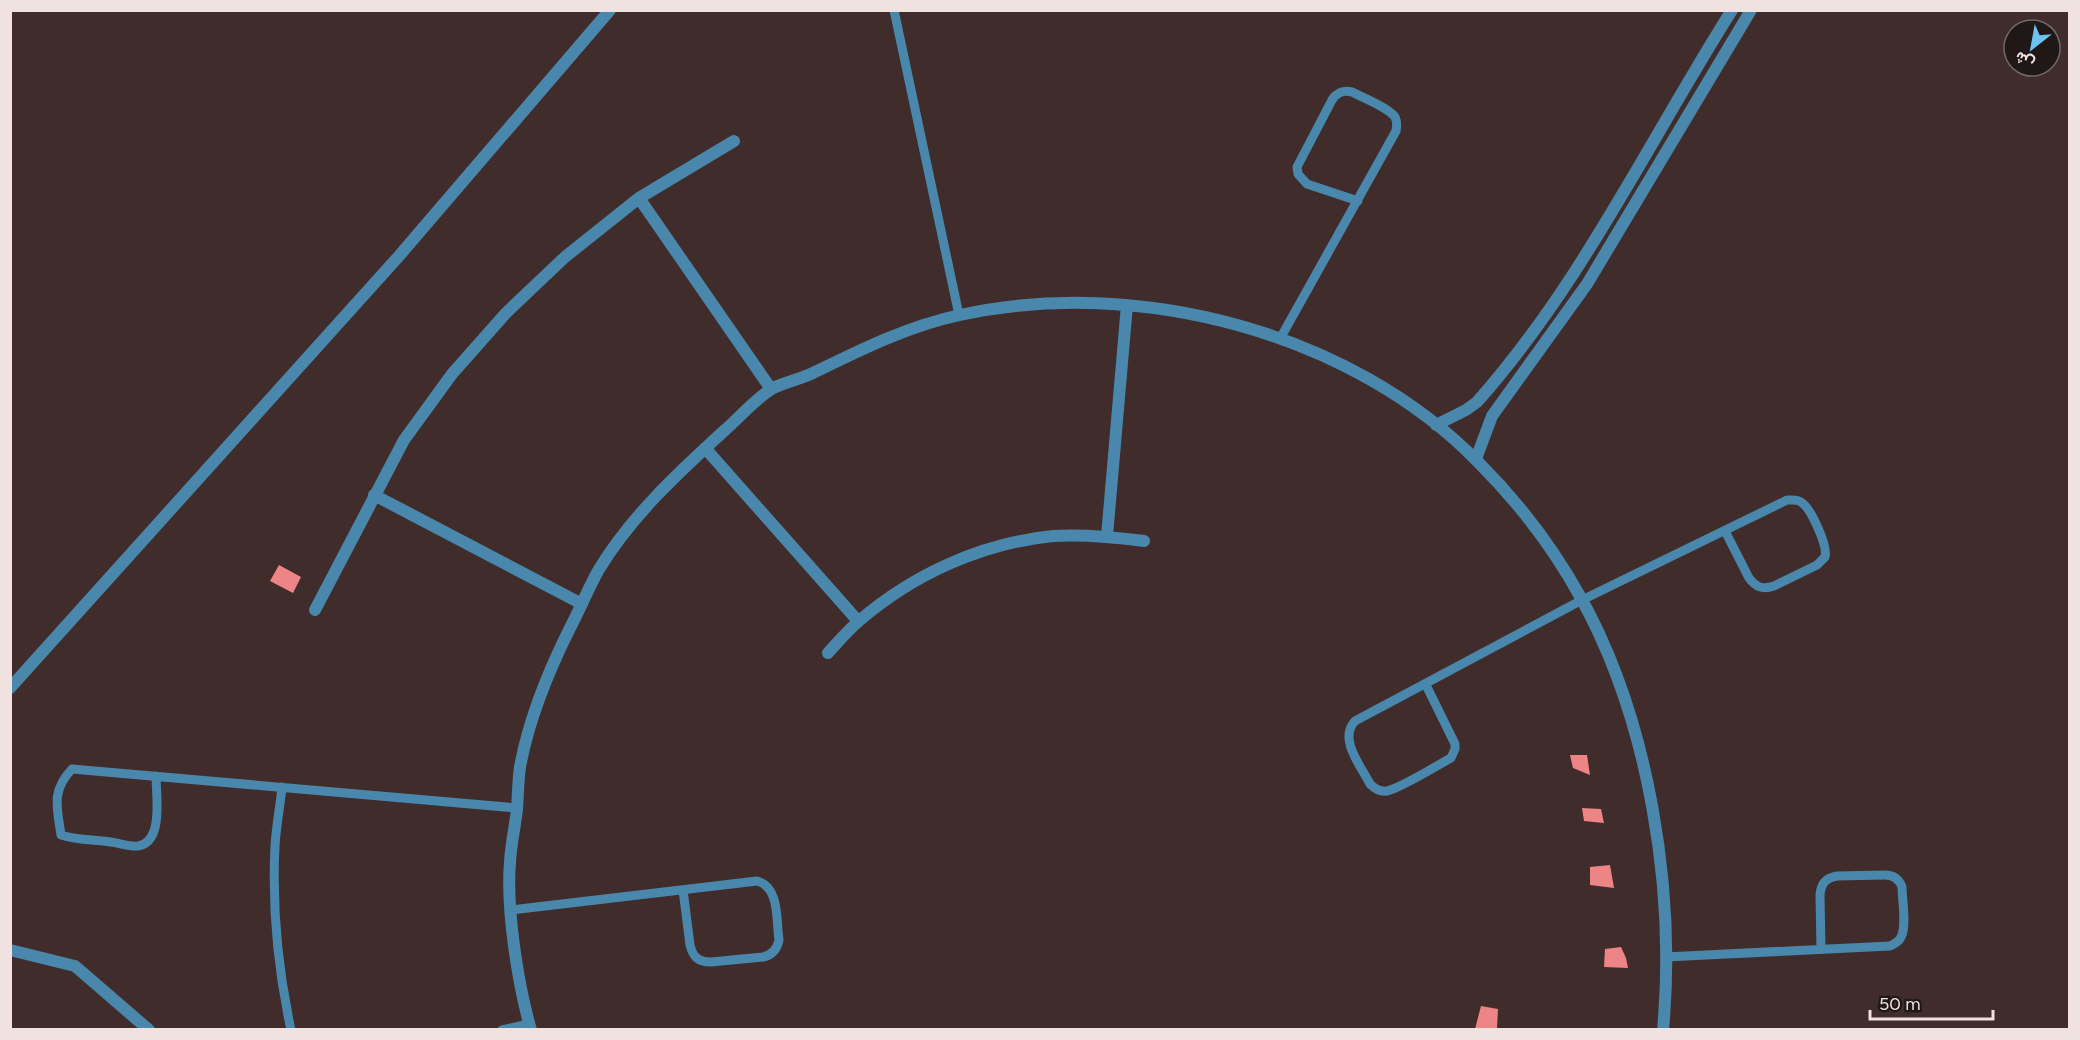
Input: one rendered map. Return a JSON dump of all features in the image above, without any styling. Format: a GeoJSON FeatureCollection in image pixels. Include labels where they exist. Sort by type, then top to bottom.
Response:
{"type":"FeatureCollection","features":[{"type":"Feature","properties":{"kind":"street"},"geometry":{"type":"LineString","coordinates":[[10,688],[399,256],[610,10]]}},
{"type":"Feature","properties":{"kind":"street"},"geometry":{"type":"LineString","coordinates":[[1436,425],[1478,402],[1533,333],[1573,274],[1732,10]]}},
{"type":"Feature","properties":{"kind":"street"},"geometry":{"type":"LineString","coordinates":[[1476,459],[1492,416],[1587,284],[1751,10]]}},
{"type":"Feature","properties":{"kind":"street"},"geometry":{"type":"LineString","coordinates":[[315,610],[374,495],[411,430],[452,374],[506,313],[565,257],[639,198],[734,141]]}},
{"type":"Feature","properties":{"kind":"street"},"geometry":{"type":"LineString","coordinates":[[639,198],[771,389]]}},
{"type":"Feature","properties":{"kind":"street"},"geometry":{"type":"LineString","coordinates":[[530,1027],[518,966],[511,910],[510,866],[519,770],[550,668],[598,572],[630,527],[666,486],[771,389],[807,376],[856,351],[907,331],[959,315],[1015,307],[1071,304],[1127,305],[1180,312],[1232,322],[1281,337],[1363,376],[1401,399],[1476,459],[1516,503],[1552,550],[1582,600],[1613,668],[1636,738],[1653,810],[1663,883],[1665,957],[1663,1029]]}},
{"type":"Feature","properties":{"kind":"street"},"geometry":{"type":"LineString","coordinates":[[1107,536],[1127,305]]}},
{"type":"Feature","properties":{"kind":"street"},"geometry":{"type":"LineString","coordinates":[[1510,362],[1524,372]]}},
{"type":"Feature","properties":{"kind":"street"},"geometry":{"type":"LineString","coordinates":[[705,448],[858,621]]}},
{"type":"Feature","properties":{"kind":"street"},"geometry":{"type":"LineString","coordinates":[[374,495],[582,604]]}},
{"type":"Feature","properties":{"kind":"street"},"geometry":{"type":"LineString","coordinates":[[828,652],[858,621],[901,589],[949,563],[1000,546],[1053,536],[1107,536],[1144,541]]}},
{"type":"Feature","properties":{"kind":"street"},"geometry":{"type":"LineString","coordinates":[[10,950],[75,966],[149,1029]]}},
{"type":"Feature","properties":{"kind":"lane"},"geometry":{"type":"LineString","coordinates":[[894,10],[959,315]]}},
{"type":"Feature","properties":{"kind":"lane"},"geometry":{"type":"LineString","coordinates":[[1281,337],[1358,201],[1396,131],[1395,117],[1389,112],[1346,91],[1335,95],[1297,166],[1298,174],[1307,184],[1358,201]]}},
{"type":"Feature","properties":{"kind":"lane"},"geometry":{"type":"LineString","coordinates":[[1426,685],[1455,744],[1454,754],[1451,758],[1392,789],[1380,791],[1370,784],[1348,743],[1349,727],[1354,721],[1426,685],[1582,600],[1787,501],[1802,502],[1807,508],[1827,551],[1825,557],[1817,565],[1767,589],[1760,588],[1749,578],[1725,531]]}},
{"type":"Feature","properties":{"kind":"lane"},"geometry":{"type":"LineString","coordinates":[[156,776],[156,831],[149,842],[138,846],[77,840],[61,835],[56,800],[62,780],[72,769],[156,776],[282,787],[517,808]]}},
{"type":"Feature","properties":{"kind":"lane"},"geometry":{"type":"LineString","coordinates":[[282,787],[275,846],[275,891],[281,970],[291,1029]]}},
{"type":"Feature","properties":{"kind":"lane"},"geometry":{"type":"LineString","coordinates":[[1665,957],[1890,946],[1901,937],[1903,930],[1900,882],[1891,875],[1885,874],[1837,876],[1824,882],[1820,895],[1821,949]]}},
{"type":"Feature","properties":{"kind":"lane"},"geometry":{"type":"LineString","coordinates":[[511,910],[757,881],[771,888],[774,895],[779,940],[777,946],[769,955],[763,957],[711,963],[696,958],[690,945],[683,890]]}},
{"type":"Feature","properties":{"kind":"lane"},"geometry":{"type":"LineString","coordinates":[[502,1029],[530,1027]]}},
{"type":"Feature","properties":{"kind":"building"},"geometry":{"type":"Polygon","coordinates":[[[279,565],[301,577],[293,593],[270,581],[279,565]]]}},
{"type":"Feature","properties":{"kind":"building"},"geometry":{"type":"Polygon","coordinates":[[[1570,755],[1587,755],[1590,775],[1573,768],[1570,755]]]}},
{"type":"Feature","properties":{"kind":"building"},"geometry":{"type":"Polygon","coordinates":[[[1582,808],[1601,809],[1604,823],[1584,821],[1582,808]]]}},
{"type":"Feature","properties":{"kind":"building"},"geometry":{"type":"Polygon","coordinates":[[[1610,865],[1614,888],[1590,885],[1590,867],[1610,865]]]}},
{"type":"Feature","properties":{"kind":"building"},"geometry":{"type":"Polygon","coordinates":[[[1621,947],[1628,968],[1604,967],[1605,949],[1621,947]]]}},
{"type":"Feature","properties":{"kind":"building"},"geometry":{"type":"Polygon","coordinates":[[[1481,1006],[1498,1009],[1497,1029],[1475,1029],[1481,1006]]]}}]}
